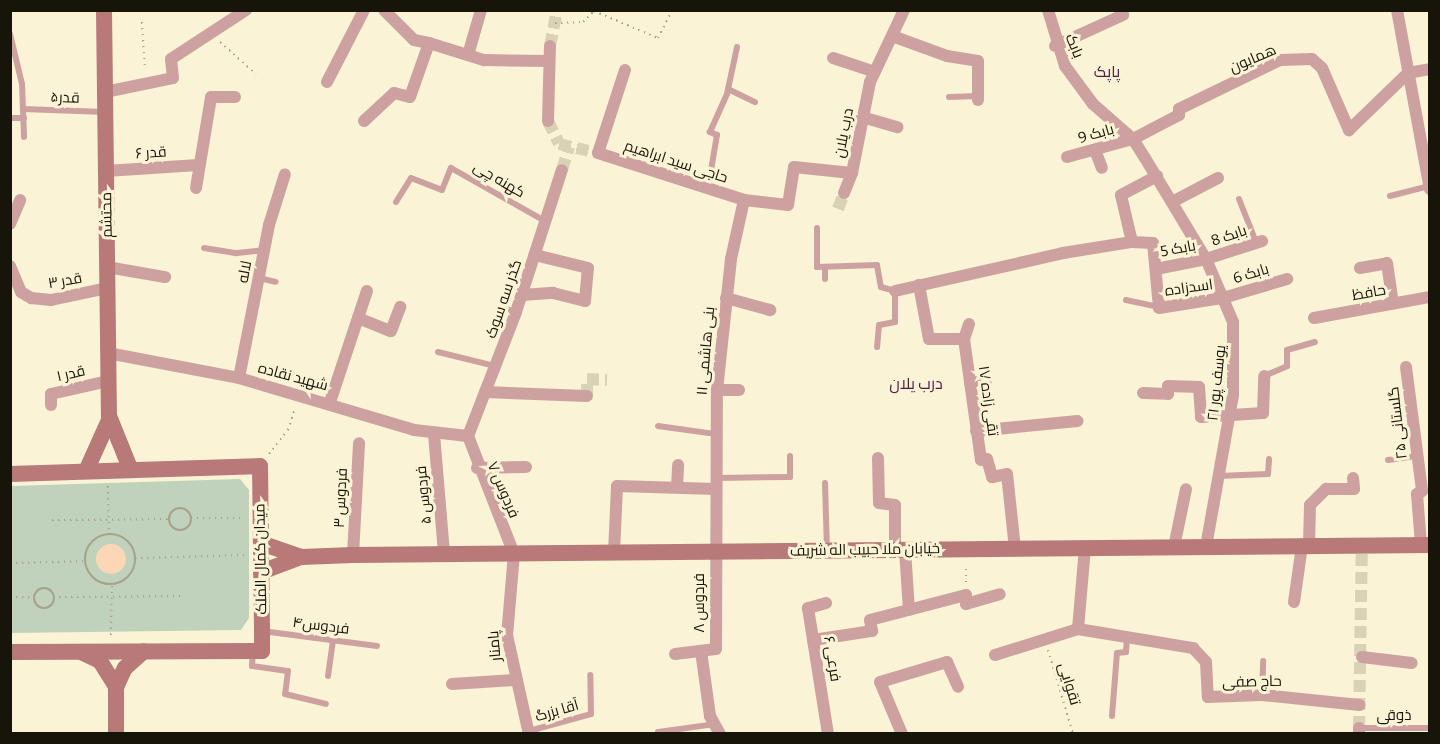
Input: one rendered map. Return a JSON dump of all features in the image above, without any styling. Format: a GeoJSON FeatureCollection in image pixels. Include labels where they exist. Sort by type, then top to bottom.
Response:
{"type":"FeatureCollection","features":[{"type":"Feature","properties":{"kind":"main road","name":"محتشم"},"geometry":{"type":"LineString","coordinates":[[104,10],[109,420],[130,468]]}},
{"type":"Feature","properties":{"kind":"main road","name":"محتشم"},"geometry":{"type":"LineString","coordinates":[[87,469],[109,420]]}},
{"type":"Feature","properties":{"kind":"main road"},"geometry":{"type":"LineString","coordinates":[[10,474],[87,469],[260,466]]}},
{"type":"Feature","properties":{"kind":"main road","name":"میدان کمال الملک"},"geometry":{"type":"LineString","coordinates":[[253,651],[262,651],[260,466]]}},
{"type":"Feature","properties":{"kind":"main road","name":"خیابان ملا حبیب اله شریف"},"geometry":{"type":"LineString","coordinates":[[261,557],[1425,545]]}},
{"type":"Feature","properties":{"kind":"main road","name":"خیابان ملا حبیب اله شریف"},"geometry":{"type":"LineString","coordinates":[[261,557],[301,557]]}},
{"type":"Feature","properties":{"kind":"main road"},"geometry":{"type":"LineString","coordinates":[[79,651],[100,661],[116,687]]}},
{"type":"Feature","properties":{"kind":"main road"},"geometry":{"type":"LineString","coordinates":[[116,734],[116,687],[125,668],[144,651]]}},
{"type":"Feature","properties":{"kind":"main road"},"geometry":{"type":"LineString","coordinates":[[10,652],[253,651]]}},
{"type":"Feature","properties":{"kind":"street"},"geometry":{"type":"LineString","coordinates":[[105,92],[173,78],[171,58],[246,10]]}},
{"type":"Feature","properties":{"kind":"street"},"geometry":{"type":"LineString","coordinates":[[327,82],[364,10]]}},
{"type":"Feature","properties":{"kind":"street"},"geometry":{"type":"LineString","coordinates":[[384,10],[414,40],[484,60],[548,61]]}},
{"type":"Feature","properties":{"kind":"street"},"geometry":{"type":"LineString","coordinates":[[468,55],[482,10]]}},
{"type":"Feature","properties":{"kind":"street","name":"درب یلان"},"geometry":{"type":"LineString","coordinates":[[744,200],[788,206],[794,167],[852,172],[862,117],[875,72],[895,37],[904,10]]}},
{"type":"Feature","properties":{"kind":"street","name":"بابک"},"geometry":{"type":"LineString","coordinates":[[1048,10],[1056,46],[1083,92],[1133,139]]}},
{"type":"Feature","properties":{"kind":"street"},"geometry":{"type":"LineString","coordinates":[[1396,10],[1429,187]]}},
{"type":"Feature","properties":{"kind":"street"},"geometry":{"type":"LineString","coordinates":[[1056,46],[1123,15]]}},
{"type":"Feature","properties":{"kind":"street"},"geometry":{"type":"LineString","coordinates":[[895,37],[947,56],[978,61],[978,98]]}},
{"type":"Feature","properties":{"kind":"street"},"geometry":{"type":"LineString","coordinates":[[364,121],[394,93],[410,97],[429,43]]}},
{"type":"Feature","properties":{"kind":"street"},"geometry":{"type":"LineString","coordinates":[[548,121],[550,46]]}},
{"type":"Feature","properties":{"kind":"street"},"geometry":{"type":"LineString","coordinates":[[833,58],[875,72]]}},
{"type":"Feature","properties":{"kind":"street","name":"همایون"},"geometry":{"type":"LineString","coordinates":[[1133,139],[1179,115],[1179,109],[1280,60],[1312,59],[1322,68],[1349,130],[1408,73]]}},
{"type":"Feature","properties":{"kind":"street"},"geometry":{"type":"LineString","coordinates":[[1408,73],[1430,69]]}},
{"type":"Feature","properties":{"kind":"street","name":"حاجی سید ابراهیم"},"geometry":{"type":"LineString","coordinates":[[626,70],[598,153],[744,200]]}},
{"type":"Feature","properties":{"kind":"street"},"geometry":{"type":"LineString","coordinates":[[196,188],[211,97],[235,97]]}},
{"type":"Feature","properties":{"kind":"street"},"geometry":{"type":"LineString","coordinates":[[1416,114],[1430,113]]}},
{"type":"Feature","properties":{"kind":"street"},"geometry":{"type":"LineString","coordinates":[[862,117],[898,127]]}},
{"type":"Feature","properties":{"kind":"street","name":"بابک 9"},"geometry":{"type":"LineString","coordinates":[[1067,158],[1133,139]]}},
{"type":"Feature","properties":{"kind":"street","name":"یوسف پور ۲۱"},"geometry":{"type":"LineString","coordinates":[[1133,139],[1206,259],[1223,298],[1237,340],[1229,416],[1206,547]]}},
{"type":"Feature","properties":{"kind":"street"},"geometry":{"type":"LineString","coordinates":[[1095,150],[1102,168]]}},
{"type":"Feature","properties":{"kind":"street","name":"قدر ۶"},"geometry":{"type":"LineString","coordinates":[[106,171],[198,165]]}},
{"type":"Feature","properties":{"kind":"street","name":"گذر سه سوک"},"geometry":{"type":"LineString","coordinates":[[468,436],[516,312],[562,170]]}},
{"type":"Feature","properties":{"kind":"street"},"geometry":{"type":"LineString","coordinates":[[844,193],[852,172]]}},
{"type":"Feature","properties":{"kind":"street","name":"لاله"},"geometry":{"type":"LineString","coordinates":[[239,378],[265,250],[285,174]]}},
{"type":"Feature","properties":{"kind":"street"},"geometry":{"type":"LineString","coordinates":[[1131,242],[1121,195],[1157,176]]}},
{"type":"Feature","properties":{"kind":"street"},"geometry":{"type":"LineString","coordinates":[[1173,202],[1218,178]]}},
{"type":"Feature","properties":{"kind":"street"},"geometry":{"type":"LineString","coordinates":[[10,224],[20,200]]}},
{"type":"Feature","properties":{"kind":"street","name":"بنی هاشمی ۱۱"},"geometry":{"type":"LineString","coordinates":[[715,552],[717,390],[726,298],[744,200]]}},
{"type":"Feature","properties":{"kind":"street","name":"بابک 8"},"geometry":{"type":"LineString","coordinates":[[1206,259],[1259,241]]}},
{"type":"Feature","properties":{"kind":"street"},"geometry":{"type":"LineString","coordinates":[[895,291],[1131,242],[1154,243],[1159,308]]}},
{"type":"Feature","properties":{"kind":"street"},"geometry":{"type":"LineString","coordinates":[[522,295],[553,293],[585,301],[588,268],[535,255]]}},
{"type":"Feature","properties":{"kind":"street","name":"بابک 5"},"geometry":{"type":"LineString","coordinates":[[1156,269],[1206,259]]}},
{"type":"Feature","properties":{"kind":"street"},"geometry":{"type":"LineString","coordinates":[[1360,268],[1387,263],[1393,304]]}},
{"type":"Feature","properties":{"kind":"street","name":"قدر ۳"},"geometry":{"type":"LineString","coordinates":[[10,266],[21,292],[31,298],[51,300],[107,288]]}},
{"type":"Feature","properties":{"kind":"street"},"geometry":{"type":"LineString","coordinates":[[107,267],[165,277]]}},
{"type":"Feature","properties":{"kind":"street","name":"بابک 6"},"geometry":{"type":"LineString","coordinates":[[1223,298],[1287,279]]}},
{"type":"Feature","properties":{"kind":"street"},"geometry":{"type":"LineString","coordinates":[[920,285],[929,339],[964,339],[969,324]]}},
{"type":"Feature","properties":{"kind":"street"},"geometry":{"type":"LineString","coordinates":[[330,402],[367,291]]}},
{"type":"Feature","properties":{"kind":"street","name":"حافظ"},"geometry":{"type":"LineString","coordinates":[[1314,318],[1430,297]]}},
{"type":"Feature","properties":{"kind":"street"},"geometry":{"type":"LineString","coordinates":[[726,298],[770,310]]}},
{"type":"Feature","properties":{"kind":"street","name":"اسدزاده"},"geometry":{"type":"LineString","coordinates":[[1159,308],[1223,298]]}},
{"type":"Feature","properties":{"kind":"street"},"geometry":{"type":"LineString","coordinates":[[358,318],[391,331],[400,307]]}},
{"type":"Feature","properties":{"kind":"street","name":"تقی زاده ۱۷"},"geometry":{"type":"LineString","coordinates":[[964,339],[981,460],[987,459],[992,477],[1007,474],[1015,549]]}},
{"type":"Feature","properties":{"kind":"street","name":"شهید نقاده"},"geometry":{"type":"LineString","coordinates":[[108,353],[239,378],[330,402],[434,434],[468,436]]}},
{"type":"Feature","properties":{"kind":"street","name":"گلستانی ۲۵"},"geometry":{"type":"LineString","coordinates":[[1406,367],[1425,545]]}},
{"type":"Feature","properties":{"kind":"street"},"geometry":{"type":"LineString","coordinates":[[1143,393],[1168,394],[1168,386],[1199,387],[1201,417],[1263,413],[1264,376]]}},
{"type":"Feature","properties":{"kind":"street","name":"قدر ۱"},"geometry":{"type":"LineString","coordinates":[[51,405],[51,394],[108,381]]}},
{"type":"Feature","properties":{"kind":"street"},"geometry":{"type":"LineString","coordinates":[[970,383],[986,381]]}},
{"type":"Feature","properties":{"kind":"street"},"geometry":{"type":"LineString","coordinates":[[717,390],[739,390]]}},
{"type":"Feature","properties":{"kind":"street"},"geometry":{"type":"LineString","coordinates":[[485,392],[587,396]]}},
{"type":"Feature","properties":{"kind":"street"},"geometry":{"type":"LineString","coordinates":[[976,431],[1078,421]]}},
{"type":"Feature","properties":{"kind":"street","name":"فردوس ۵"},"geometry":{"type":"LineString","coordinates":[[434,434],[444,554]]}},
{"type":"Feature","properties":{"kind":"street","name":"فردوس ۷"},"geometry":{"type":"LineString","coordinates":[[468,436],[477,468],[514,554]]}},
{"type":"Feature","properties":{"kind":"street","name":"فردوس ۳"},"geometry":{"type":"LineString","coordinates":[[353,555],[359,443]]}},
{"type":"Feature","properties":{"kind":"street"},"geometry":{"type":"LineString","coordinates":[[878,458],[879,503],[895,505],[909,610]]}},
{"type":"Feature","properties":{"kind":"street"},"geometry":{"type":"LineString","coordinates":[[677,488],[678,465]]}},
{"type":"Feature","properties":{"kind":"street"},"geometry":{"type":"LineString","coordinates":[[477,468],[526,467]]}},
{"type":"Feature","properties":{"kind":"street"},"geometry":{"type":"LineString","coordinates":[[1294,602],[1310,505],[1326,489],[1354,489],[1353,478]]}},
{"type":"Feature","properties":{"kind":"street"},"geometry":{"type":"LineString","coordinates":[[614,553],[617,486],[677,488],[716,483]]}},
{"type":"Feature","properties":{"kind":"street"},"geometry":{"type":"LineString","coordinates":[[1174,547],[1186,489]]}},
{"type":"Feature","properties":{"kind":"street"},"geometry":{"type":"LineString","coordinates":[[995,656],[1078,629],[1084,548]]}},
{"type":"Feature","properties":{"kind":"street","name":"فردوس ۸"},"geometry":{"type":"LineString","coordinates":[[675,654],[716,649],[715,552]]}},
{"type":"Feature","properties":{"kind":"street","name":"پامنار"},"geometry":{"type":"LineString","coordinates":[[514,554],[507,635],[514,680],[528,733]]}},
{"type":"Feature","properties":{"kind":"street"},"geometry":{"type":"LineString","coordinates":[[813,640],[872,631],[870,620],[966,595],[966,604],[1000,594]]}},
{"type":"Feature","properties":{"kind":"street","name":"فرعی ۶"},"geometry":{"type":"LineString","coordinates":[[826,603],[808,608],[828,734]]}},
{"type":"Feature","properties":{"kind":"street","name":"حاج صفی"},"geometry":{"type":"LineString","coordinates":[[1078,629],[1193,648],[1206,662],[1208,698],[1262,695],[1359,705]]}},
{"type":"Feature","properties":{"kind":"street"},"geometry":{"type":"LineString","coordinates":[[700,651],[710,716],[718,729]]}},
{"type":"Feature","properties":{"kind":"street"},"geometry":{"type":"LineString","coordinates":[[1362,657],[1412,663]]}},
{"type":"Feature","properties":{"kind":"street"},"geometry":{"type":"LineString","coordinates":[[902,734],[880,682],[947,662],[958,687]]}},
{"type":"Feature","properties":{"kind":"street"},"geometry":{"type":"LineString","coordinates":[[453,684],[514,680]]}},
{"type":"Feature","properties":{"kind":"lane"},"geometry":{"type":"LineString","coordinates":[[10,34],[23,109],[24,137]]}},
{"type":"Feature","properties":{"kind":"lane"},"geometry":{"type":"LineString","coordinates":[[708,188],[717,135],[710,132],[728,89],[737,47]]}},
{"type":"Feature","properties":{"kind":"lane"},"geometry":{"type":"LineString","coordinates":[[728,89],[755,102]]}},
{"type":"Feature","properties":{"kind":"lane"},"geometry":{"type":"LineString","coordinates":[[949,97],[978,98]]}},
{"type":"Feature","properties":{"kind":"lane","name":"قدر۵"},"geometry":{"type":"LineString","coordinates":[[23,109],[105,112]]}},
{"type":"Feature","properties":{"kind":"lane"},"geometry":{"type":"LineString","coordinates":[[10,118],[24,118]]}},
{"type":"Feature","properties":{"kind":"lane","name":"کهنه چی"},"geometry":{"type":"LineString","coordinates":[[396,202],[411,178],[442,190],[452,168],[546,221]]}},
{"type":"Feature","properties":{"kind":"lane"},"geometry":{"type":"LineString","coordinates":[[1390,196],[1429,187]]}},
{"type":"Feature","properties":{"kind":"lane"},"geometry":{"type":"LineString","coordinates":[[1239,199],[1259,241]]}},
{"type":"Feature","properties":{"kind":"lane"},"geometry":{"type":"LineString","coordinates":[[817,228],[817,267],[877,265],[881,287],[895,291],[895,322],[879,325],[878,347]]}},
{"type":"Feature","properties":{"kind":"lane"},"geometry":{"type":"LineString","coordinates":[[204,248],[237,253],[265,250]]}},
{"type":"Feature","properties":{"kind":"lane"},"geometry":{"type":"LineString","coordinates":[[825,267],[825,279]]}},
{"type":"Feature","properties":{"kind":"lane"},"geometry":{"type":"LineString","coordinates":[[259,278],[276,282]]}},
{"type":"Feature","properties":{"kind":"lane"},"geometry":{"type":"LineString","coordinates":[[1126,300],[1159,308]]}},
{"type":"Feature","properties":{"kind":"lane"},"geometry":{"type":"LineString","coordinates":[[501,308],[516,312]]}},
{"type":"Feature","properties":{"kind":"lane"},"geometry":{"type":"LineString","coordinates":[[1264,376],[1287,366],[1287,350],[1315,342]]}},
{"type":"Feature","properties":{"kind":"lane"},"geometry":{"type":"LineString","coordinates":[[438,352],[496,366]]}},
{"type":"Feature","properties":{"kind":"lane"},"geometry":{"type":"LineString","coordinates":[[658,426],[716,434]]}},
{"type":"Feature","properties":{"kind":"lane"},"geometry":{"type":"LineString","coordinates":[[716,483],[790,477],[790,456]]}},
{"type":"Feature","properties":{"kind":"lane"},"geometry":{"type":"LineString","coordinates":[[1388,460],[1417,456]]}},
{"type":"Feature","properties":{"kind":"lane"},"geometry":{"type":"LineString","coordinates":[[1218,476],[1268,474],[1269,459]]}},
{"type":"Feature","properties":{"kind":"lane"},"geometry":{"type":"LineString","coordinates":[[825,483],[827,551]]}},
{"type":"Feature","properties":{"kind":"lane","name":"فردوس۴"},"geometry":{"type":"LineString","coordinates":[[262,631],[377,646]]}},
{"type":"Feature","properties":{"kind":"lane"},"geometry":{"type":"LineString","coordinates":[[1112,717],[1116,653],[1126,652],[1127,637]]}},
{"type":"Feature","properties":{"kind":"lane"},"geometry":{"type":"LineString","coordinates":[[328,675],[333,640]]}},
{"type":"Feature","properties":{"kind":"lane"},"geometry":{"type":"LineString","coordinates":[[253,651],[252,666],[288,671],[285,694],[326,704]]}},
{"type":"Feature","properties":{"kind":"lane"},"geometry":{"type":"LineString","coordinates":[[1262,695],[1263,661]]}},
{"type":"Feature","properties":{"kind":"lane","name":"آقا بزرگ"},"geometry":{"type":"LineString","coordinates":[[528,733],[591,714],[590,675]]}},
{"type":"Feature","properties":{"kind":"lane","name":"ذوقی"},"geometry":{"type":"LineString","coordinates":[[1359,731],[1430,728]]}},
{"type":"Feature","properties":{"kind":"lane"},"geometry":{"type":"LineString","coordinates":[[658,732],[718,729]]}},
{"type":"Feature","properties":{"kind":"path"},"geometry":{"type":"LineString","coordinates":[[555,23],[583,22],[594,11],[658,38],[672,10]]}},
{"type":"Feature","properties":{"kind":"path"},"geometry":{"type":"LineString","coordinates":[[142,22],[146,84]]}},
{"type":"Feature","properties":{"kind":"path"},"geometry":{"type":"LineString","coordinates":[[213,33],[256,74]]}},
{"type":"Feature","properties":{"kind":"path"},"geometry":{"type":"LineString","coordinates":[[260,466],[288,430],[299,394]]}},
{"type":"Feature","properties":{"kind":"path"},"geometry":{"type":"LineString","coordinates":[[108,469],[109,534]]}},
{"type":"Feature","properties":{"kind":"path"},"geometry":{"type":"LineString","coordinates":[[169,519],[180,508],[191,518],[260,518]]}},
{"type":"Feature","properties":{"kind":"path"},"geometry":{"type":"LineString","coordinates":[[52,520],[169,519],[181,529],[191,518]]}},
{"type":"Feature","properties":{"kind":"path"},"geometry":{"type":"LineString","coordinates":[[109,534],[124,538],[135,558],[130,575],[107,585],[92,577],[85,561],[89,546],[109,534]]}},
{"type":"Feature","properties":{"kind":"path"},"geometry":{"type":"LineString","coordinates":[[966,549],[966,595]]}},
{"type":"Feature","properties":{"kind":"path"},"geometry":{"type":"LineString","coordinates":[[135,558],[261,557]]}},
{"type":"Feature","properties":{"kind":"path"},"geometry":{"type":"LineString","coordinates":[[10,563],[85,561]]}},
{"type":"Feature","properties":{"kind":"path"},"geometry":{"type":"LineString","coordinates":[[10,597],[34,598],[45,589],[53,597],[183,596]]}},
{"type":"Feature","properties":{"kind":"path"},"geometry":{"type":"LineString","coordinates":[[34,598],[44,608],[53,597]]}},
{"type":"Feature","properties":{"kind":"path","name":"تقوایی"},"geometry":{"type":"LineString","coordinates":[[1045,640],[1073,734]]}},
{"type":"Feature","properties":{"kind":"green space"},"geometry":{"type":"Polygon","coordinates":[[[240,479],[249,490],[249,618],[241,630],[11,633],[11,486],[240,479]]]}},
{"type":"Feature","properties":{"kind":"building"},"geometry":{"type":"Polygon","coordinates":[[[111,544],[122,548],[126,559],[122,570],[111,574],[100,570],[96,559],[100,548],[111,544]]]}},
{"type":"Feature","properties":{"kind":"tunnel"},"geometry":{"type":"LineString","coordinates":[[550,46],[557,10]]}},
{"type":"Feature","properties":{"kind":"tunnel"},"geometry":{"type":"LineString","coordinates":[[548,121],[559,144],[598,153]]}},
{"type":"Feature","properties":{"kind":"tunnel"},"geometry":{"type":"LineString","coordinates":[[562,170],[569,147]]}},
{"type":"Feature","properties":{"kind":"tunnel"},"geometry":{"type":"LineString","coordinates":[[838,209],[844,193]]}},
{"type":"Feature","properties":{"kind":"tunnel"},"geometry":{"type":"LineString","coordinates":[[587,396],[587,379],[607,380]]}},
{"type":"Feature","properties":{"kind":"tunnel"},"geometry":{"type":"LineString","coordinates":[[1359,728],[1362,545]]}},
{"type":"Feature","properties":{"kind":"district","name":"پاپک"},"geometry":{"type":"Point","coordinates":[1107,72]}},
{"type":"Feature","properties":{"kind":"district","name":"درب یلان"},"geometry":{"type":"Point","coordinates":[916,384]}}]}
